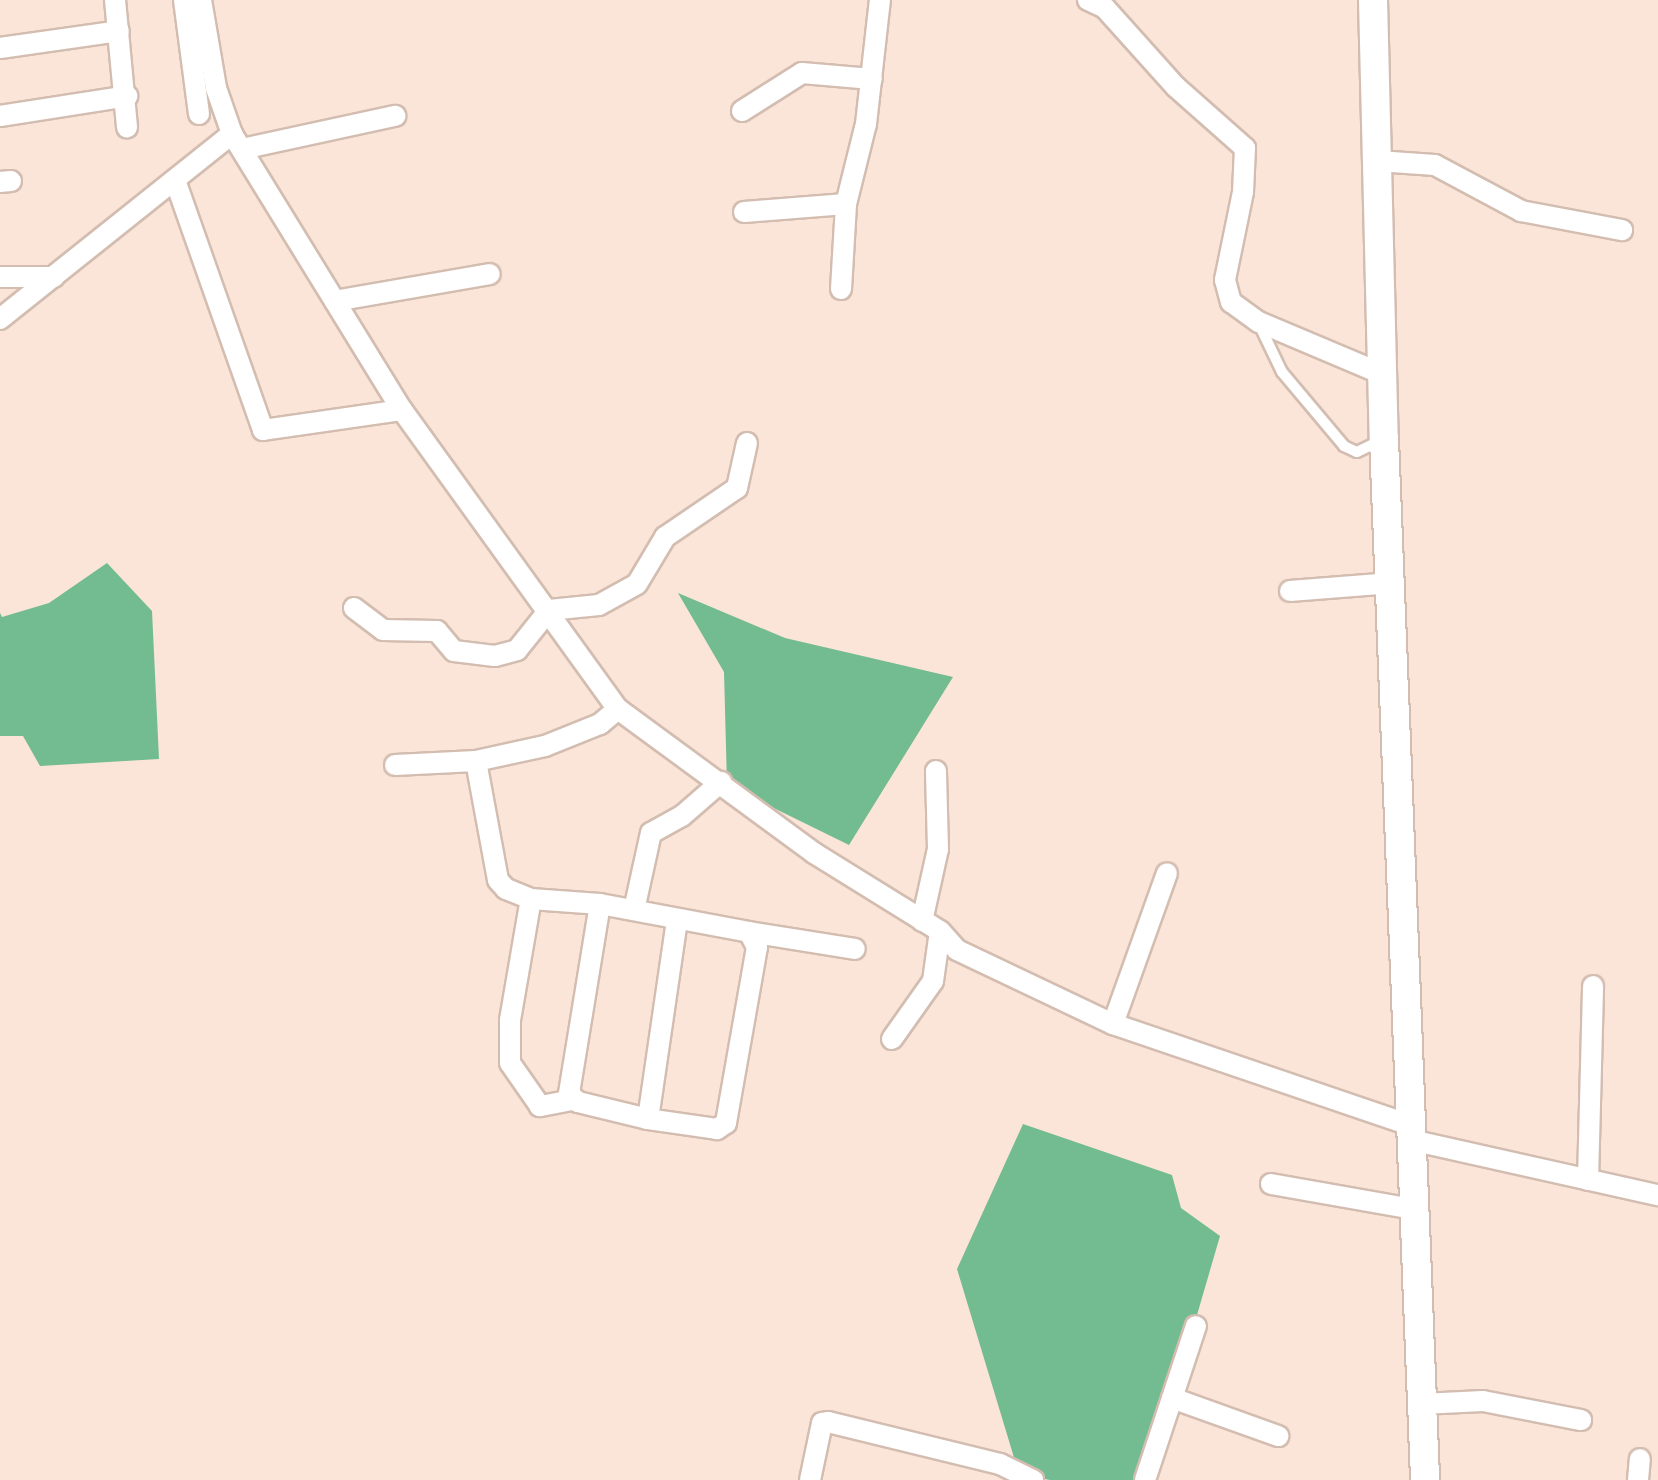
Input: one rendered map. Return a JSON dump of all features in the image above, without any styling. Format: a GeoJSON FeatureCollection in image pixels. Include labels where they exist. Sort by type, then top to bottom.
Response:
{"type":"FeatureCollection","features":[{"type":"Feature","properties":{"kind":"main road"},"geometry":{"type":"LineString","coordinates":[[1373,0],[1384,439],[1425,1480]]}},
{"type":"Feature","properties":{"kind":"street"},"geometry":{"type":"LineString","coordinates":[[115,0],[127,96],[127,127]]}},
{"type":"Feature","properties":{"kind":"street"},"geometry":{"type":"LineString","coordinates":[[184,0],[199,114]]}},
{"type":"Feature","properties":{"kind":"street"},"geometry":{"type":"LineString","coordinates":[[201,0],[216,88],[237,141],[402,410],[618,709],[814,853],[931,926],[957,950],[1113,1024],[1411,1133],[1588,1180],[1658,1195]]}},
{"type":"Feature","properties":{"kind":"street"},"geometry":{"type":"LineString","coordinates":[[841,289],[846,204],[872,79],[880,0]]}},
{"type":"Feature","properties":{"kind":"street"},"geometry":{"type":"LineString","coordinates":[[1088,0],[1105,8],[1176,87],[1245,148],[1243,192],[1224,288],[1243,314],[1382,369]]}},
{"type":"Feature","properties":{"kind":"street"},"geometry":{"type":"LineString","coordinates":[[0,48],[119,31]]}},
{"type":"Feature","properties":{"kind":"street"},"geometry":{"type":"LineString","coordinates":[[742,111],[802,73],[872,79]]}},
{"type":"Feature","properties":{"kind":"street"},"geometry":{"type":"LineString","coordinates":[[0,116],[127,96]]}},
{"type":"Feature","properties":{"kind":"street"},"geometry":{"type":"LineString","coordinates":[[0,319],[175,180],[237,141],[395,116]]}},
{"type":"Feature","properties":{"kind":"street"},"geometry":{"type":"LineString","coordinates":[[1377,161],[1435,165],[1521,211],[1622,230]]}},
{"type":"Feature","properties":{"kind":"street"},"geometry":{"type":"LineString","coordinates":[[175,180],[263,430],[402,410]]}},
{"type":"Feature","properties":{"kind":"street"},"geometry":{"type":"LineString","coordinates":[[744,212],[846,204]]}},
{"type":"Feature","properties":{"kind":"street"},"geometry":{"type":"LineString","coordinates":[[335,301],[490,274]]}},
{"type":"Feature","properties":{"kind":"street"},"geometry":{"type":"LineString","coordinates":[[0,277],[54,277]]}},
{"type":"Feature","properties":{"kind":"street"},"geometry":{"type":"LineString","coordinates":[[354,608],[383,630],[429,628],[454,651],[495,656],[517,650],[549,610],[599,605],[637,584],[665,537],[737,488],[747,443]]}},
{"type":"Feature","properties":{"kind":"street"},"geometry":{"type":"LineString","coordinates":[[1290,591],[1392,583]]}},
{"type":"Feature","properties":{"kind":"street"},"geometry":{"type":"LineString","coordinates":[[395,765],[476,761],[545,746],[600,724],[618,709]]}},
{"type":"Feature","properties":{"kind":"street"},"geometry":{"type":"LineString","coordinates":[[476,761],[498,880],[506,889],[531,899],[600,904],[855,949]]}},
{"type":"Feature","properties":{"kind":"street"},"geometry":{"type":"LineString","coordinates":[[892,1039],[933,981],[931,926],[938,849],[936,771]]}},
{"type":"Feature","properties":{"kind":"street"},"geometry":{"type":"LineString","coordinates":[[634,910],[651,833],[682,816],[721,782]]}},
{"type":"Feature","properties":{"kind":"street"},"geometry":{"type":"LineString","coordinates":[[1113,1024],[1167,873]]}},
{"type":"Feature","properties":{"kind":"street"},"geometry":{"type":"LineString","coordinates":[[531,899],[510,1020],[510,1063],[540,1106],[572,1100],[648,1119],[717,1129],[726,1123],[757,947],[749,932]]}},
{"type":"Feature","properties":{"kind":"street"},"geometry":{"type":"LineString","coordinates":[[572,1100],[600,904]]}},
{"type":"Feature","properties":{"kind":"street"},"geometry":{"type":"LineString","coordinates":[[648,1119],[677,920]]}},
{"type":"Feature","properties":{"kind":"street"},"geometry":{"type":"LineString","coordinates":[[1588,1180],[1593,986]]}},
{"type":"Feature","properties":{"kind":"street"},"geometry":{"type":"LineString","coordinates":[[1271,1184],[1413,1209]]}},
{"type":"Feature","properties":{"kind":"street"},"geometry":{"type":"LineString","coordinates":[[1145,1480],[1196,1326]]}},
{"type":"Feature","properties":{"kind":"street"},"geometry":{"type":"LineString","coordinates":[[1172,1398],[1278,1436]]}},
{"type":"Feature","properties":{"kind":"street"},"geometry":{"type":"LineString","coordinates":[[1421,1404],[1483,1401],[1581,1420]]}},
{"type":"Feature","properties":{"kind":"street"},"geometry":{"type":"LineString","coordinates":[[810,1480],[822,1423],[828,1422],[1000,1464],[1033,1480]]}},
{"type":"Feature","properties":{"kind":"street"},"geometry":{"type":"LineString","coordinates":[[1638,1480],[1640,1459]]}},
{"type":"Feature","properties":{"kind":"lane"},"geometry":{"type":"LineString","coordinates":[[1259,322],[1282,372],[1344,446],[1357,452],[1384,439]]}},
{"type":"Feature","properties":{"kind":"green space"},"geometry":{"type":"Polygon","coordinates":[[[107,563],[152,611],[159,759],[40,766],[23,736],[0,736],[0,613],[2,617],[49,603],[107,563]]]}},
{"type":"Feature","properties":{"kind":"green space"},"geometry":{"type":"Polygon","coordinates":[[[678,593],[785,638],[953,677],[849,845],[727,785],[724,672],[678,593]]]}},
{"type":"Feature","properties":{"kind":"green space"},"geometry":{"type":"Polygon","coordinates":[[[1023,1124],[1172,1175],[1181,1208],[1220,1236],[1149,1480],[1050,1480],[1019,1474],[957,1269],[1023,1124]]]}}]}
